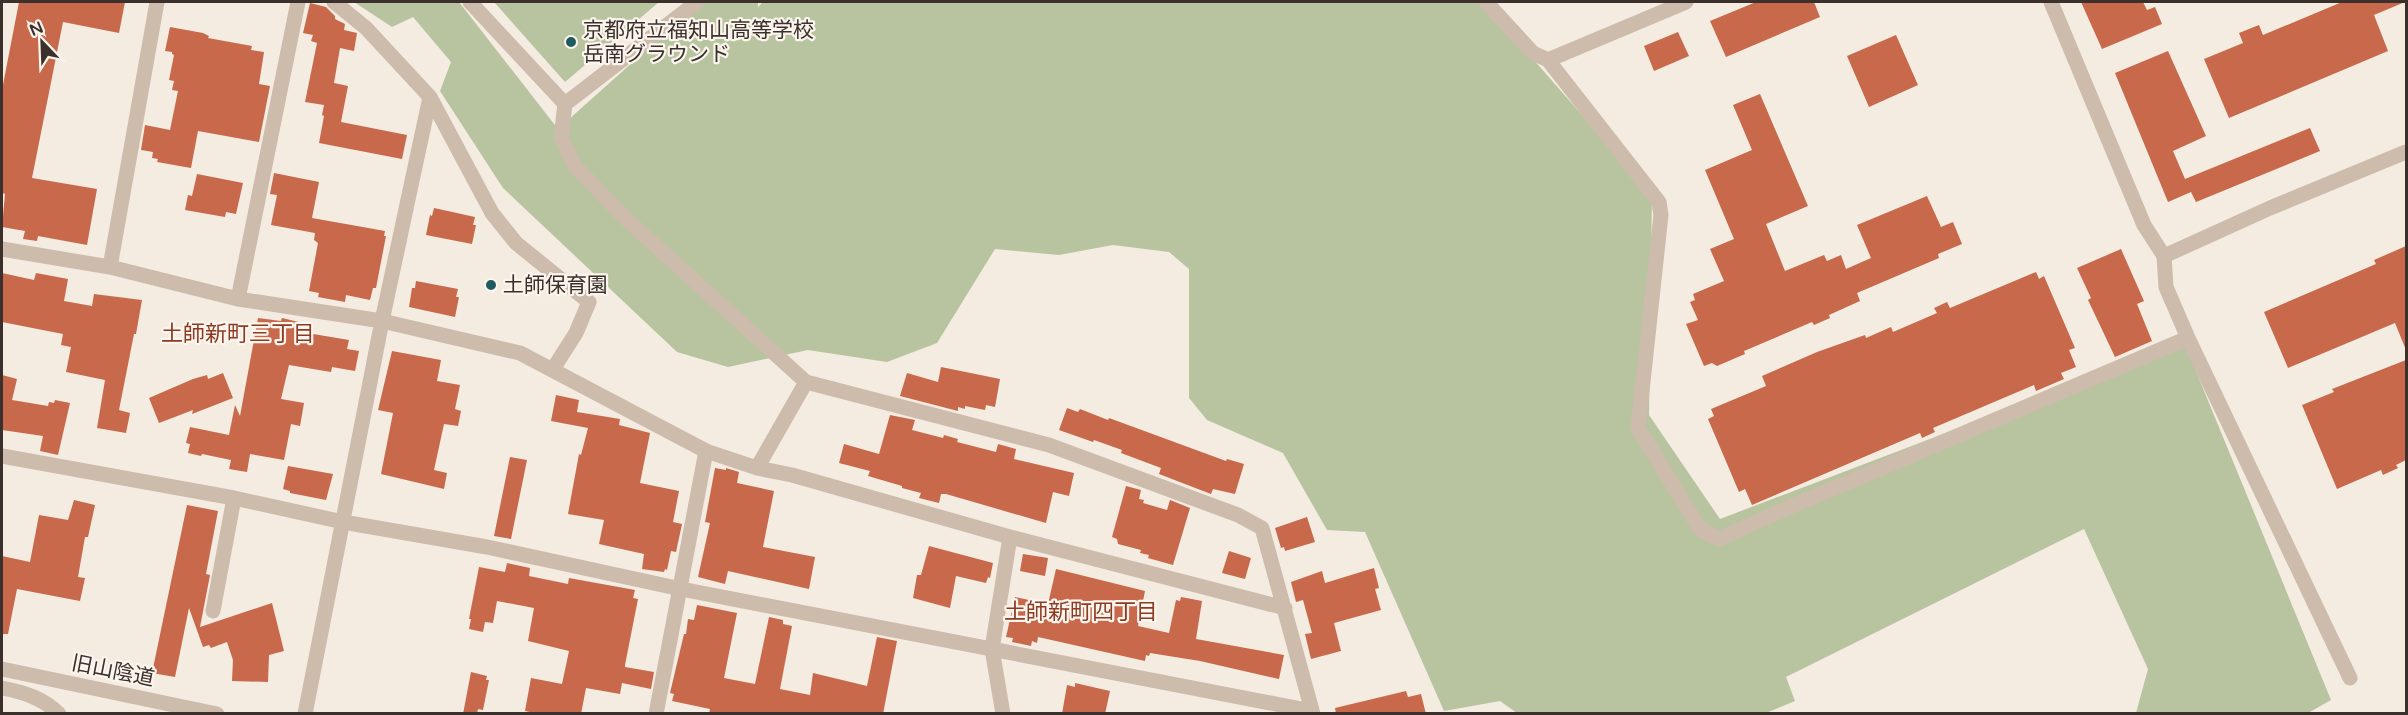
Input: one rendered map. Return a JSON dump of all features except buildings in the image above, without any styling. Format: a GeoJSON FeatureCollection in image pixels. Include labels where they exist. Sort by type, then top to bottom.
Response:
{"type":"FeatureCollection","features":[{"type":"Feature","properties":{"kind":"street"},"geometry":{"type":"LineString","coordinates":[[110,267],[157,2]]}},
{"type":"Feature","properties":{"kind":"street"},"geometry":{"type":"LineString","coordinates":[[238,299],[298,2]]}},
{"type":"Feature","properties":{"kind":"street"},"geometry":{"type":"LineString","coordinates":[[334,2],[366,28],[430,97],[492,213],[516,243],[588,303],[576,333],[553,369]]}},
{"type":"Feature","properties":{"kind":"street"},"geometry":{"type":"LineString","coordinates":[[470,2],[565,104]]}},
{"type":"Feature","properties":{"kind":"street"},"geometry":{"type":"LineString","coordinates":[[2,456],[234,498],[343,522],[487,547],[681,589],[1312,712],[1262,528],[1238,515],[1049,445],[806,382],[624,218],[575,166],[561,137],[565,104],[697,2]]}},
{"type":"Feature","properties":{"kind":"street"},"geometry":{"type":"LineString","coordinates":[[1486,2],[1533,53],[1548,60],[1659,202],[1661,215],[1638,428],[1700,529],[1719,539],[1796,504],[2188,338]]}},
{"type":"Feature","properties":{"kind":"street"},"geometry":{"type":"LineString","coordinates":[[1548,60],[1686,2]]}},
{"type":"Feature","properties":{"kind":"street"},"geometry":{"type":"LineString","coordinates":[[2051,2],[2144,225],[2164,256],[2166,287],[2188,338],[2350,678]]}},
{"type":"Feature","properties":{"kind":"street"},"geometry":{"type":"LineString","coordinates":[[305,714],[382,321],[430,97]]}},
{"type":"Feature","properties":{"kind":"street"},"geometry":{"type":"LineString","coordinates":[[2164,256],[2270,208],[2406,152]]}},
{"type":"Feature","properties":{"kind":"street"},"geometry":{"type":"LineString","coordinates":[[2,249],[110,267],[238,299],[382,321],[520,353],[706,451],[757,468],[792,475],[1010,537],[1285,608]]}},
{"type":"Feature","properties":{"kind":"street"},"geometry":{"type":"LineString","coordinates":[[757,468],[806,382]]}},
{"type":"Feature","properties":{"kind":"street"},"geometry":{"type":"LineString","coordinates":[[656,714],[706,451]]}},
{"type":"Feature","properties":{"kind":"street"},"geometry":{"type":"LineString","coordinates":[[213,610],[234,498]]}},
{"type":"Feature","properties":{"kind":"street"},"geometry":{"type":"LineString","coordinates":[[1003,714],[992,650],[1010,537]]}},
{"type":"Feature","properties":{"kind":"street","name":"旧山陰道"},"geometry":{"type":"LineString","coordinates":[[2,669],[217,714]]}},
{"type":"Feature","properties":{"kind":"street"},"geometry":{"type":"LineString","coordinates":[[2,688],[23,692],[50,705],[59,714]]}},
{"type":"Feature","properties":{"kind":"green space"},"geometry":{"type":"Polygon","coordinates":[[[354,2],[459,2],[558,129],[700,2],[758,2],[758,7],[763,2],[1483,2],[1652,195],[1649,415],[1720,519],[2184,342],[2331,700],[2308,713],[2136,713],[2148,669],[2084,529],[1786,677],[1795,701],[1766,713],[1517,713],[1500,701],[1444,711],[1365,532],[1327,530],[1283,453],[1207,420],[1189,398],[1189,269],[1169,252],[1113,245],[1059,255],[995,249],[937,343],[887,362],[808,350],[728,367],[677,352],[503,188],[440,91],[451,62],[413,17],[392,27],[354,2]]]}},
{"type":"Feature","properties":{"kind":"green space","name":"京都府立福知山高等学校 岳南グラウンド"},"geometry":{"type":"Polygon","coordinates":[[[494,2],[659,2],[565,82],[494,2]]]}},
{"type":"Feature","properties":{"kind":"place","name":"京都府立福知山高等学校 岳南グラウンド"},"geometry":{"type":"Point","coordinates":[571,42]}},
{"type":"Feature","properties":{"kind":"place","name":"土師保育園"},"geometry":{"type":"Point","coordinates":[491,285]}},
{"type":"Feature","properties":{"kind":"district","name":"土師新町三丁目"},"geometry":{"type":"Point","coordinates":[238,334]}},
{"type":"Feature","properties":{"kind":"district","name":"土師新町四丁目"},"geometry":{"type":"Point","coordinates":[1081,612]}}]}
